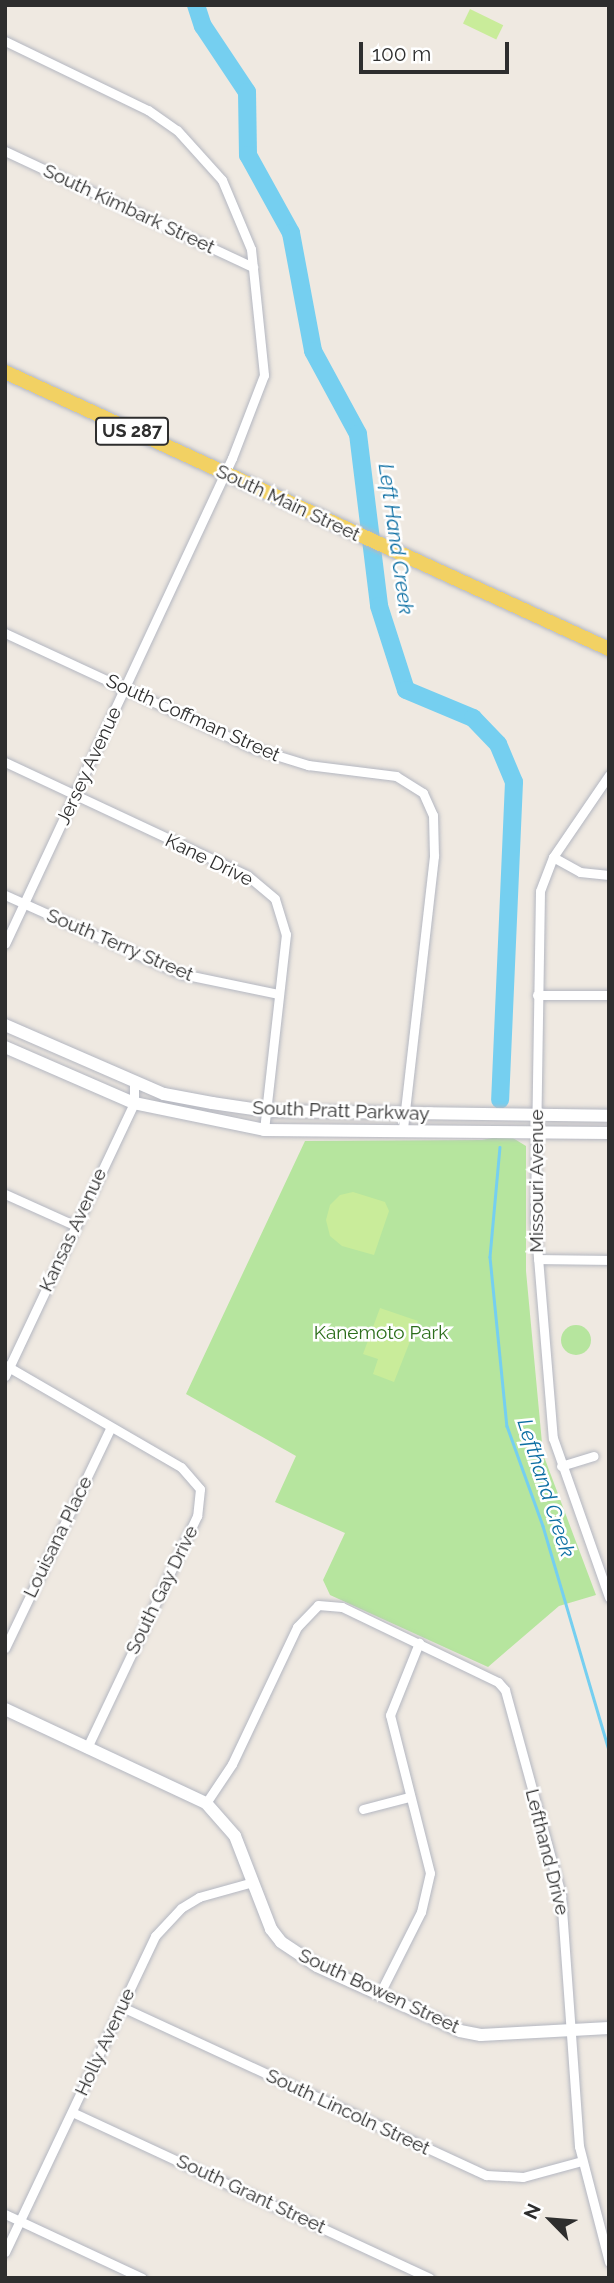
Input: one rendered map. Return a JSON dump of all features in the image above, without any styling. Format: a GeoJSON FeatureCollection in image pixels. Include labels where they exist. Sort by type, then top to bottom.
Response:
{"type":"FeatureCollection","features":[{"type":"Feature","properties":{"kind":"main road","name":"South Main Street"},"geometry":{"type":"LineString","coordinates":[[5,372],[609,649]]}},
{"type":"Feature","properties":{"kind":"street","name":"Jersey Avenue"},"geometry":{"type":"LineString","coordinates":[[5,41],[148,110],[177,130],[222,182],[243,226],[254,267],[264,375],[225,474],[5,944]]}},
{"type":"Feature","properties":{"kind":"street","name":"South Kimbark Street"},"geometry":{"type":"LineString","coordinates":[[5,151],[254,267]]}},
{"type":"Feature","properties":{"kind":"street","name":"South Coffman Street"},"geometry":{"type":"LineString","coordinates":[[5,633],[284,760],[396,776],[423,793],[433,815],[434,856],[403,1129]]}},
{"type":"Feature","properties":{"kind":"street","name":"Kane Drive"},"geometry":{"type":"LineString","coordinates":[[5,762],[248,876],[267,891],[283,915],[286,934],[264,1130]]}},
{"type":"Feature","properties":{"kind":"street","name":"Missouri Avenue"},"geometry":{"type":"LineString","coordinates":[[608,1591],[561,1466],[546,1383],[538,1259],[537,995],[540,891],[553,857],[609,775]]}},
{"type":"Feature","properties":{"kind":"street"},"geometry":{"type":"LineString","coordinates":[[553,857],[580,872],[609,875]]}},
{"type":"Feature","properties":{"kind":"street","name":"South Terry Street"},"geometry":{"type":"LineString","coordinates":[[5,895],[173,971],[228,987],[279,994]]}},
{"type":"Feature","properties":{"kind":"street"},"geometry":{"type":"LineString","coordinates":[[537,995],[609,995]]}},
{"type":"Feature","properties":{"kind":"street","name":"South Pratt Parkway"},"geometry":{"type":"LineString","coordinates":[[5,1025],[164,1094],[267,1111],[609,1116]]}},
{"type":"Feature","properties":{"kind":"street","name":"South Pratt Parkway"},"geometry":{"type":"LineString","coordinates":[[5,1047],[134,1103],[264,1130],[403,1129],[609,1133]]}},
{"type":"Feature","properties":{"kind":"street","name":"Kansas Avenue"},"geometry":{"type":"LineString","coordinates":[[7,1369],[134,1103],[134,1083]]}},
{"type":"Feature","properties":{"kind":"street"},"geometry":{"type":"LineString","coordinates":[[5,1195],[74,1225]]}},
{"type":"Feature","properties":{"kind":"street"},"geometry":{"type":"LineString","coordinates":[[538,1259],[609,1259]]}},
{"type":"Feature","properties":{"kind":"street","name":"South Gay Drive"},"geometry":{"type":"LineString","coordinates":[[7,1369],[181,1467],[200,1489],[201,1505],[87,1748]]}},
{"type":"Feature","properties":{"kind":"street","name":"Louisana Place"},"geometry":{"type":"LineString","coordinates":[[5,1648],[111,1427]]}},
{"type":"Feature","properties":{"kind":"street"},"geometry":{"type":"LineString","coordinates":[[561,1466],[593,1456]]}},
{"type":"Feature","properties":{"kind":"street","name":"Lefthand Drive"},"geometry":{"type":"LineString","coordinates":[[206,1803],[232,1764],[297,1627],[318,1605],[342,1607],[494,1678],[505,1690],[561,1895],[582,2161],[609,2262]]}},
{"type":"Feature","properties":{"kind":"street"},"geometry":{"type":"LineString","coordinates":[[379,1995],[428,1890],[430,1873],[390,1715],[419,1643]]}},
{"type":"Feature","properties":{"kind":"street","name":"South Bowen Street"},"geometry":{"type":"LineString","coordinates":[[5,1709],[206,1803],[235,1836],[260,1908],[281,1942],[317,1966],[460,2031],[481,2035],[609,2028]]}},
{"type":"Feature","properties":{"kind":"street"},"geometry":{"type":"LineString","coordinates":[[363,1809],[410,1797]]}},
{"type":"Feature","properties":{"kind":"street","name":"Holly Avenue"},"geometry":{"type":"LineString","coordinates":[[5,2252],[121,2007],[166,1922],[198,1897],[253,1882]]}},
{"type":"Feature","properties":{"kind":"street","name":"South Lincoln Street"},"geometry":{"type":"LineString","coordinates":[[121,2007],[486,2175],[523,2177],[582,2161]]}},
{"type":"Feature","properties":{"kind":"street","name":"South Grant Street"},"geometry":{"type":"LineString","coordinates":[[72,2112],[429,2278]]}},
{"type":"Feature","properties":{"kind":"street"},"geometry":{"type":"LineString","coordinates":[[5,2214],[142,2278]]}},
{"type":"Feature","properties":{"kind":"green space"},"geometry":{"type":"Polygon","coordinates":[[[470,9],[503,25],[496,40],[463,23],[470,9]]]}},
{"type":"Feature","properties":{"kind":"green space","name":"Kanemoto Park"},"geometry":{"type":"Polygon","coordinates":[[[508,1135],[526,1146],[526,1271],[543,1454],[596,1595],[559,1606],[488,1667],[330,1595],[323,1580],[345,1533],[275,1502],[296,1456],[186,1394],[305,1141],[482,1140],[508,1135]]]}},
{"type":"Feature","properties":{"kind":"green space"},"geometry":{"type":"Polygon","coordinates":[[[353,1192],[385,1202],[389,1211],[374,1255],[342,1246],[330,1236],[326,1220],[330,1205],[340,1195],[353,1192]]]}},
{"type":"Feature","properties":{"kind":"green space"},"geometry":{"type":"Polygon","coordinates":[[[380,1308],[418,1321],[394,1382],[373,1374],[378,1359],[363,1354],[380,1308]]]}},
{"type":"Feature","properties":{"kind":"green space"},"geometry":{"type":"Polygon","coordinates":[[[576,1325],[587,1329],[591,1340],[587,1351],[576,1355],[565,1351],[561,1340],[565,1329],[576,1325]]]}},
{"type":"Feature","properties":{"kind":"waterway","name":"Left Hand Creek"},"geometry":{"type":"LineString","coordinates":[[196,5],[203,26],[247,92],[248,155],[291,233],[313,351],[358,434],[379,606],[406,690],[473,718],[498,744],[514,782],[500,1100]]}},
{"type":"Feature","properties":{"kind":"waterway","name":"Lefthand Creek"},"geometry":{"type":"LineString","coordinates":[[500,1147],[490,1257],[507,1426],[543,1526],[609,1750]]}}]}
